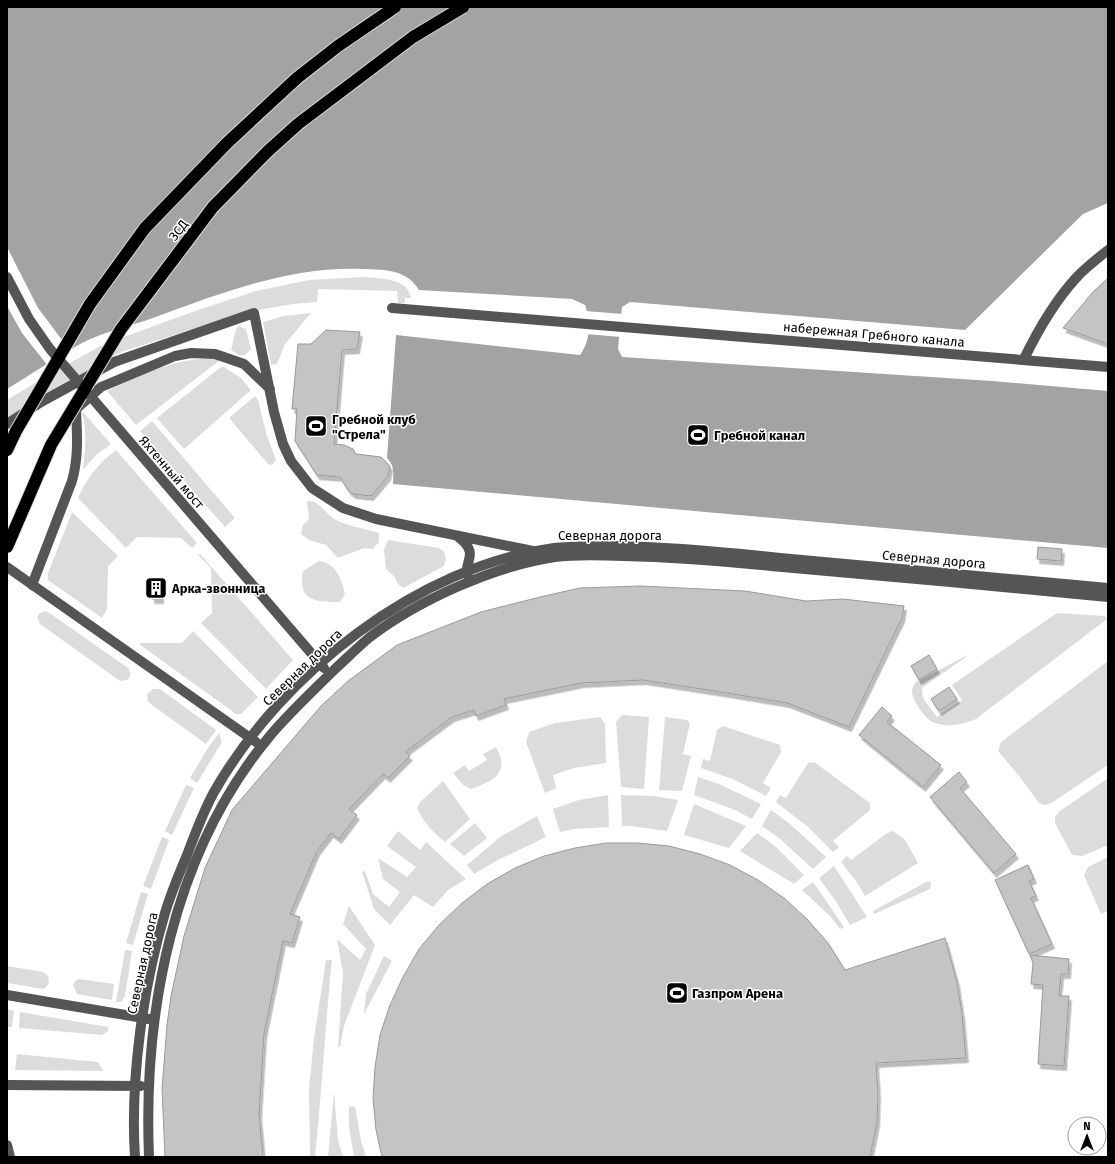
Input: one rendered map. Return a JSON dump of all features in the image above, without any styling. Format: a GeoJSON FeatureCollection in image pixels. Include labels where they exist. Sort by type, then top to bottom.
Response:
{"type":"FeatureCollection","features":[{"type":"Feature","properties":{"kind":"highway","name":"ЗСД"},"geometry":{"type":"LineString","coordinates":[[7,450],[16,431],[90,304],[145,228],[227,143],[297,78],[338,46],[394,7]]}},
{"type":"Feature","properties":{"kind":"highway","name":"ЗСД"},"geometry":{"type":"LineString","coordinates":[[7,547],[51,445],[121,329],[213,207],[268,151],[298,124],[413,37],[463,7]]}},
{"type":"Feature","properties":{"kind":"street"},"geometry":{"type":"LineString","coordinates":[[1024,359],[1041,325],[1064,293],[1076,278],[1108,250]]}},
{"type":"Feature","properties":{"kind":"street","name":"Яхтенный мост"},"geometry":{"type":"LineString","coordinates":[[7,276],[29,319],[50,349],[330,674]]}},
{"type":"Feature","properties":{"kind":"street","name":"набережная Гребного канала"},"geometry":{"type":"LineString","coordinates":[[392,308],[638,327],[1108,367]]}},
{"type":"Feature","properties":{"kind":"street"},"geometry":{"type":"LineString","coordinates":[[7,424],[41,402],[114,362],[254,313],[283,444],[291,461],[312,488],[343,508],[376,518],[456,535],[537,556]]}},
{"type":"Feature","properties":{"kind":"street"},"geometry":{"type":"LineString","coordinates":[[32,585],[72,481],[76,465],[78,440],[76,409],[101,386],[174,356],[191,353],[214,354],[244,364],[270,389]]}},
{"type":"Feature","properties":{"kind":"street"},"geometry":{"type":"LineString","coordinates":[[456,535],[468,546],[470,553],[468,577]]}},
{"type":"Feature","properties":{"kind":"street","name":"Северная дорога"},"geometry":{"type":"LineString","coordinates":[[135,1157],[138,1055],[147,989],[165,913],[180,872],[213,794],[251,738],[269,716],[321,663],[345,642],[376,619],[423,592],[537,556],[584,546],[696,550],[1108,588]]}},
{"type":"Feature","properties":{"kind":"street","name":"Северная дорога"},"geometry":{"type":"LineString","coordinates":[[537,556],[585,555],[688,558],[1108,597]]}},
{"type":"Feature","properties":{"kind":"street"},"geometry":{"type":"LineString","coordinates":[[7,567],[251,738],[261,747]]}},
{"type":"Feature","properties":{"kind":"street","name":"Северная дорога"},"geometry":{"type":"LineString","coordinates":[[149,1157],[149,1086],[155,1020],[167,949],[187,881],[207,835],[226,799],[261,747],[284,721],[330,674],[367,640],[383,628],[468,577]]}},
{"type":"Feature","properties":{"kind":"street"},"geometry":{"type":"LineString","coordinates":[[7,995],[155,1020]]}},
{"type":"Feature","properties":{"kind":"street"},"geometry":{"type":"LineString","coordinates":[[7,1086],[149,1086]]}},
{"type":"Feature","properties":{"kind":"street"},"geometry":{"type":"LineString","coordinates":[[7,1146],[10,1157]]}},
{"type":"Feature","properties":{"kind":"shaded area"},"geometry":{"type":"Polygon","coordinates":[[[7,7],[1108,7],[1108,203],[1083,214],[965,330],[630,302],[622,307],[618,349],[622,357],[992,381],[1108,391],[1108,548],[393,484],[392,467],[387,458],[396,335],[580,355],[584,349],[589,330],[585,305],[572,299],[419,290],[408,278],[395,272],[363,269],[336,269],[309,272],[256,283],[204,299],[90,339],[7,389],[7,7]]]}},
{"type":"Feature","properties":{"kind":"shaded area"},"geometry":{"type":"Polygon","coordinates":[[[362,277],[386,279],[404,285],[411,298],[405,298],[405,303],[398,303],[397,291],[318,289],[317,302],[293,304],[246,312],[121,352],[46,394],[7,420],[7,400],[102,345],[195,311],[256,291],[309,280],[362,277]]]}},
{"type":"Feature","properties":{"kind":"shaded area"},"geometry":{"type":"Polygon","coordinates":[[[311,313],[285,344],[277,364],[271,365],[263,322],[284,316],[311,313]]]}},
{"type":"Feature","properties":{"kind":"shaded area"},"geometry":{"type":"Polygon","coordinates":[[[238,326],[246,329],[251,349],[245,355],[239,355],[231,350],[238,326]]]}},
{"type":"Feature","properties":{"kind":"shaded area"},"geometry":{"type":"Polygon","coordinates":[[[211,358],[220,360],[136,425],[107,391],[157,369],[196,359],[211,358]]]}},
{"type":"Feature","properties":{"kind":"shaded area"},"geometry":{"type":"Polygon","coordinates":[[[221,367],[224,367],[241,378],[251,390],[184,449],[157,418],[221,367]]]}},
{"type":"Feature","properties":{"kind":"shaded area"},"geometry":{"type":"Polygon","coordinates":[[[255,396],[258,400],[267,436],[276,460],[272,465],[268,464],[229,418],[255,396]]]}},
{"type":"Feature","properties":{"kind":"shaded area"},"geometry":{"type":"Polygon","coordinates":[[[81,410],[111,444],[96,455],[83,470],[85,425],[81,410]]]}},
{"type":"Feature","properties":{"kind":"shaded area"},"geometry":{"type":"Polygon","coordinates":[[[152,421],[235,518],[225,527],[140,431],[152,421]]]}},
{"type":"Feature","properties":{"kind":"shaded area"},"geometry":{"type":"Polygon","coordinates":[[[116,450],[197,543],[192,548],[181,538],[137,537],[126,548],[78,498],[85,484],[94,472],[116,450]]]}},
{"type":"Feature","properties":{"kind":"shaded area"},"geometry":{"type":"Polygon","coordinates":[[[307,501],[315,502],[330,516],[348,525],[379,533],[379,542],[373,549],[364,548],[338,558],[326,545],[309,540],[301,534],[303,525],[309,519],[307,501]]]}},
{"type":"Feature","properties":{"kind":"shaded area"},"geometry":{"type":"Polygon","coordinates":[[[72,512],[118,556],[108,566],[107,609],[102,618],[48,580],[48,573],[72,512]]]}},
{"type":"Feature","properties":{"kind":"shaded area"},"geometry":{"type":"Polygon","coordinates":[[[388,540],[439,548],[444,552],[446,559],[444,566],[403,588],[398,584],[395,577],[386,569],[384,550],[388,540]]]}},
{"type":"Feature","properties":{"kind":"shaded area"},"geometry":{"type":"Polygon","coordinates":[[[200,554],[293,660],[266,689],[201,623],[212,613],[211,568],[198,555],[200,554]]]}},
{"type":"Feature","properties":{"kind":"shaded area"},"geometry":{"type":"Polygon","coordinates":[[[319,561],[330,565],[340,577],[345,594],[340,602],[324,602],[311,598],[303,589],[303,571],[319,561]]]}},
{"type":"Feature","properties":{"kind":"shaded area"},"geometry":{"type":"Polygon","coordinates":[[[45,611],[128,668],[130,671],[130,676],[128,679],[120,681],[40,624],[37,617],[40,613],[45,611]]]}},
{"type":"Feature","properties":{"kind":"shaded area"},"geometry":{"type":"Polygon","coordinates":[[[1057,613],[1105,616],[1107,619],[976,719],[956,725],[945,725],[931,721],[920,710],[914,700],[912,691],[916,682],[970,654],[922,688],[923,698],[937,717],[962,700],[952,685],[1057,613]]]}},
{"type":"Feature","properties":{"kind":"shaded area"},"geometry":{"type":"Polygon","coordinates":[[[193,631],[258,697],[241,714],[236,714],[139,644],[182,643],[193,631]]]}},
{"type":"Feature","properties":{"kind":"shaded area"},"geometry":{"type":"Polygon","coordinates":[[[1108,661],[1108,765],[1050,804],[1044,805],[1039,803],[998,751],[1001,742],[1108,661]]]}},
{"type":"Feature","properties":{"kind":"shaded area"},"geometry":{"type":"Polygon","coordinates":[[[153,689],[160,689],[216,730],[206,744],[148,702],[147,694],[153,689]]]}},
{"type":"Feature","properties":{"kind":"shaded area"},"geometry":{"type":"Polygon","coordinates":[[[622,715],[649,717],[644,789],[621,787],[616,722],[622,715]]]}},
{"type":"Feature","properties":{"kind":"shaded area"},"geometry":{"type":"Polygon","coordinates":[[[600,717],[605,724],[606,763],[574,768],[553,775],[556,788],[545,793],[526,742],[529,732],[555,723],[600,717]]]}},
{"type":"Feature","properties":{"kind":"shaded area"},"geometry":{"type":"Polygon","coordinates":[[[665,717],[687,720],[690,723],[683,754],[691,756],[682,791],[659,790],[665,717]]]}},
{"type":"Feature","properties":{"kind":"shaded area"},"geometry":{"type":"Polygon","coordinates":[[[723,726],[780,745],[781,752],[763,783],[771,788],[766,796],[735,780],[701,768],[703,759],[710,761],[717,730],[723,726]]]}},
{"type":"Feature","properties":{"kind":"shaded area"},"geometry":{"type":"Polygon","coordinates":[[[219,733],[222,742],[197,783],[190,778],[219,733]]]}},
{"type":"Feature","properties":{"kind":"shaded area"},"geometry":{"type":"Polygon","coordinates":[[[496,747],[501,763],[501,769],[498,774],[487,783],[471,789],[463,785],[453,773],[465,765],[469,771],[487,760],[483,754],[496,747]]]}},
{"type":"Feature","properties":{"kind":"shaded area"},"geometry":{"type":"Polygon","coordinates":[[[814,762],[870,803],[870,810],[833,841],[839,847],[833,852],[808,827],[776,802],[780,795],[786,798],[808,763],[814,762]]]}},
{"type":"Feature","properties":{"kind":"shaded area"},"geometry":{"type":"Polygon","coordinates":[[[698,777],[719,784],[761,804],[752,819],[733,809],[694,795],[698,777]]]}},
{"type":"Feature","properties":{"kind":"shaded area"},"geometry":{"type":"Polygon","coordinates":[[[1108,778],[1108,845],[1082,856],[1072,855],[1055,823],[1055,817],[1060,811],[1108,778]]]}},
{"type":"Feature","properties":{"kind":"shaded area"},"geometry":{"type":"Polygon","coordinates":[[[443,781],[470,819],[445,842],[422,818],[417,808],[420,802],[443,781]]]}},
{"type":"Feature","properties":{"kind":"shaded area"},"geometry":{"type":"Polygon","coordinates":[[[186,785],[194,788],[172,835],[165,831],[186,785]]]}},
{"type":"Feature","properties":{"kind":"shaded area"},"geometry":{"type":"Polygon","coordinates":[[[608,795],[609,827],[574,829],[560,832],[553,809],[579,800],[608,795]]]}},
{"type":"Feature","properties":{"kind":"shaded area"},"geometry":{"type":"Polygon","coordinates":[[[621,795],[654,796],[678,800],[667,831],[622,826],[621,795]]]}},
{"type":"Feature","properties":{"kind":"shaded area"},"geometry":{"type":"Polygon","coordinates":[[[694,804],[746,826],[729,848],[684,835],[694,804]]]}},
{"type":"Feature","properties":{"kind":"shaded area"},"geometry":{"type":"Polygon","coordinates":[[[771,810],[790,824],[826,857],[813,869],[779,838],[762,826],[771,810]]]}},
{"type":"Feature","properties":{"kind":"shaded area"},"geometry":{"type":"Polygon","coordinates":[[[537,816],[546,837],[498,860],[474,874],[467,865],[500,837],[537,816]]]}},
{"type":"Feature","properties":{"kind":"shaded area"},"geometry":{"type":"Polygon","coordinates":[[[475,823],[487,838],[464,856],[450,844],[475,823]]]}},
{"type":"Feature","properties":{"kind":"shaded area"},"geometry":{"type":"Polygon","coordinates":[[[398,831],[420,850],[426,842],[466,879],[448,890],[433,907],[414,895],[390,925],[374,909],[362,872],[365,871],[373,894],[389,907],[400,892],[383,879],[378,858],[407,877],[416,867],[387,846],[398,831]]]}},
{"type":"Feature","properties":{"kind":"shaded area"},"geometry":{"type":"Polygon","coordinates":[[[893,831],[905,840],[918,863],[865,896],[856,881],[841,862],[847,856],[851,860],[887,833],[893,831]]]}},
{"type":"Feature","properties":{"kind":"shaded area"},"geometry":{"type":"Polygon","coordinates":[[[757,833],[775,846],[804,875],[794,884],[740,851],[757,833]]]}},
{"type":"Feature","properties":{"kind":"shaded area"},"geometry":{"type":"Polygon","coordinates":[[[162,837],[169,840],[151,889],[143,886],[162,837]]]}},
{"type":"Feature","properties":{"kind":"shaded area"},"geometry":{"type":"Polygon","coordinates":[[[1108,857],[1108,911],[1101,914],[1084,875],[1088,867],[1108,857]]]}},
{"type":"Feature","properties":{"kind":"shaded area"},"geometry":{"type":"Polygon","coordinates":[[[834,866],[867,917],[850,925],[837,903],[819,878],[834,866]]]}},
{"type":"Feature","properties":{"kind":"shaded area"},"geometry":{"type":"Polygon","coordinates":[[[928,881],[931,883],[930,889],[874,914],[873,911],[928,881]]]}},
{"type":"Feature","properties":{"kind":"shaded area"},"geometry":{"type":"Polygon","coordinates":[[[813,882],[844,927],[840,929],[831,917],[802,890],[813,882]]]}},
{"type":"Feature","properties":{"kind":"shaded area"},"geometry":{"type":"Polygon","coordinates":[[[141,892],[148,894],[133,945],[126,943],[141,892]]]}},
{"type":"Feature","properties":{"kind":"shaded area"},"geometry":{"type":"Polygon","coordinates":[[[349,906],[375,945],[344,1026],[340,1047],[338,1047],[343,973],[337,939],[360,960],[366,949],[343,924],[349,906]]]}},
{"type":"Feature","properties":{"kind":"shaded area"},"geometry":{"type":"Polygon","coordinates":[[[125,950],[132,951],[125,996],[121,1002],[116,1002],[125,950]]]}},
{"type":"Feature","properties":{"kind":"shaded area"},"geometry":{"type":"Polygon","coordinates":[[[384,956],[392,961],[364,1014],[366,994],[384,956]]]}},
{"type":"Feature","properties":{"kind":"shaded area"},"geometry":{"type":"Polygon","coordinates":[[[326,960],[332,960],[320,1108],[315,1157],[310,1157],[309,1089],[314,1038],[326,960]]]}},
{"type":"Feature","properties":{"kind":"shaded area"},"geometry":{"type":"Polygon","coordinates":[[[7,966],[43,972],[48,976],[49,980],[47,987],[43,989],[7,983],[7,966]]]}},
{"type":"Feature","properties":{"kind":"shaded area"},"geometry":{"type":"Polygon","coordinates":[[[79,979],[114,984],[112,1000],[77,994],[73,985],[76,980],[79,979]]]}},
{"type":"Feature","properties":{"kind":"shaded area"},"geometry":{"type":"Polygon","coordinates":[[[7,1009],[14,1011],[12,1027],[7,1027],[7,1009]]]}},
{"type":"Feature","properties":{"kind":"shaded area"},"geometry":{"type":"Polygon","coordinates":[[[20,1012],[108,1027],[108,1031],[102,1035],[19,1028],[20,1012]]]}},
{"type":"Feature","properties":{"kind":"shaded area"},"geometry":{"type":"Polygon","coordinates":[[[17,1054],[98,1062],[103,1070],[15,1070],[17,1054]]]}},
{"type":"Feature","properties":{"kind":"shaded area"},"geometry":{"type":"Polygon","coordinates":[[[334,1092],[338,1140],[343,1157],[328,1157],[334,1092]]]}},
{"type":"Feature","properties":{"kind":"shaded area"},"geometry":{"type":"Polygon","coordinates":[[[355,1106],[361,1141],[366,1157],[354,1157],[349,1126],[349,1107],[355,1106]]]}},
{"type":"Feature","properties":{"kind":"pier"},"geometry":{"type":"Polygon","coordinates":[[[7,247],[38,308],[71,352],[48,366],[22,333],[7,306],[7,247]]]}},
{"type":"Feature","properties":{"kind":"pier"},"geometry":{"type":"Polygon","coordinates":[[[585,311],[623,314],[621,337],[586,334],[588,317],[585,311]]]}},
{"type":"Feature","properties":{"kind":"building"},"geometry":{"type":"Polygon","coordinates":[[[1108,278],[1108,344],[1063,328],[1093,292],[1108,278]]]}},
{"type":"Feature","properties":{"kind":"building"},"geometry":{"type":"Polygon","coordinates":[[[326,330],[360,332],[357,349],[342,350],[334,444],[344,445],[353,449],[356,454],[381,457],[390,466],[388,476],[371,496],[353,494],[348,490],[340,477],[317,475],[295,441],[297,409],[292,409],[298,344],[311,344],[326,330]]]}},
{"type":"Feature","properties":{"kind":"building"},"geometry":{"type":"Polygon","coordinates":[[[1038,547],[1062,549],[1061,561],[1037,559],[1038,547]]]}},
{"type":"Feature","properties":{"kind":"building","name":"Арка-звонница"},"geometry":{"type":"Polygon","coordinates":[[[152,578],[161,578],[161,599],[152,599],[152,578]]]}},
{"type":"Feature","properties":{"kind":"building"},"geometry":{"type":"Polygon","coordinates":[[[640,586],[745,591],[806,601],[843,599],[904,606],[902,618],[849,727],[787,703],[721,692],[643,680],[582,683],[504,699],[506,705],[476,716],[474,710],[452,717],[405,752],[410,756],[388,778],[383,774],[349,809],[357,815],[339,839],[331,833],[317,851],[290,914],[300,917],[292,943],[283,941],[264,1034],[259,1114],[263,1157],[165,1157],[162,1089],[171,996],[184,936],[205,868],[232,810],[321,706],[348,681],[397,645],[481,612],[540,597],[580,588],[640,586]]]}},
{"type":"Feature","properties":{"kind":"building"},"geometry":{"type":"Polygon","coordinates":[[[929,655],[937,669],[919,680],[911,666],[929,655]]]}},
{"type":"Feature","properties":{"kind":"building"},"geometry":{"type":"Polygon","coordinates":[[[949,687],[957,699],[939,711],[931,699],[949,687]]]}},
{"type":"Feature","properties":{"kind":"building"},"geometry":{"type":"Polygon","coordinates":[[[882,707],[892,716],[887,722],[941,765],[923,787],[859,735],[882,707]]]}},
{"type":"Feature","properties":{"kind":"building"},"geometry":{"type":"Polygon","coordinates":[[[959,772],[967,782],[960,788],[1016,854],[994,873],[930,797],[959,772]]]}},
{"type":"Feature","properties":{"kind":"building","name":"Газпром Арена"},"geometry":{"type":"Polygon","coordinates":[[[606,843],[638,843],[669,846],[700,854],[730,865],[758,880],[784,898],[807,919],[828,943],[845,970],[945,938],[957,982],[962,1014],[966,1058],[876,1063],[878,1094],[877,1122],[870,1157],[382,1157],[376,1130],[373,1098],[375,1067],[380,1035],[390,1005],[403,977],[419,949],[439,925],[462,903],[487,884],[515,868],[544,856],[575,848],[606,843]]]}},
{"type":"Feature","properties":{"kind":"building"},"geometry":{"type":"Polygon","coordinates":[[[1028,865],[1034,879],[1029,881],[1036,896],[1031,898],[1052,944],[1029,954],[995,880],[1028,865]]]}},
{"type":"Feature","properties":{"kind":"building"},"geometry":{"type":"Polygon","coordinates":[[[1030,955],[1069,959],[1068,974],[1061,974],[1059,996],[1069,996],[1064,1066],[1038,1064],[1043,985],[1031,984],[1033,963],[1030,955]]]}},
{"type":"Feature","properties":{"kind":"place","name":"Гребной клуб \"Стрела\""},"geometry":{"type":"Point","coordinates":[316,426]}},
{"type":"Feature","properties":{"kind":"place","name":"Гребной канал"},"geometry":{"type":"Point","coordinates":[698,435]}},
{"type":"Feature","properties":{"kind":"place","name":"Арка-звонница"},"geometry":{"type":"Point","coordinates":[156,588]}},
{"type":"Feature","properties":{"kind":"place","name":"Газпром Арена"},"geometry":{"type":"Point","coordinates":[677,993]}}]}
